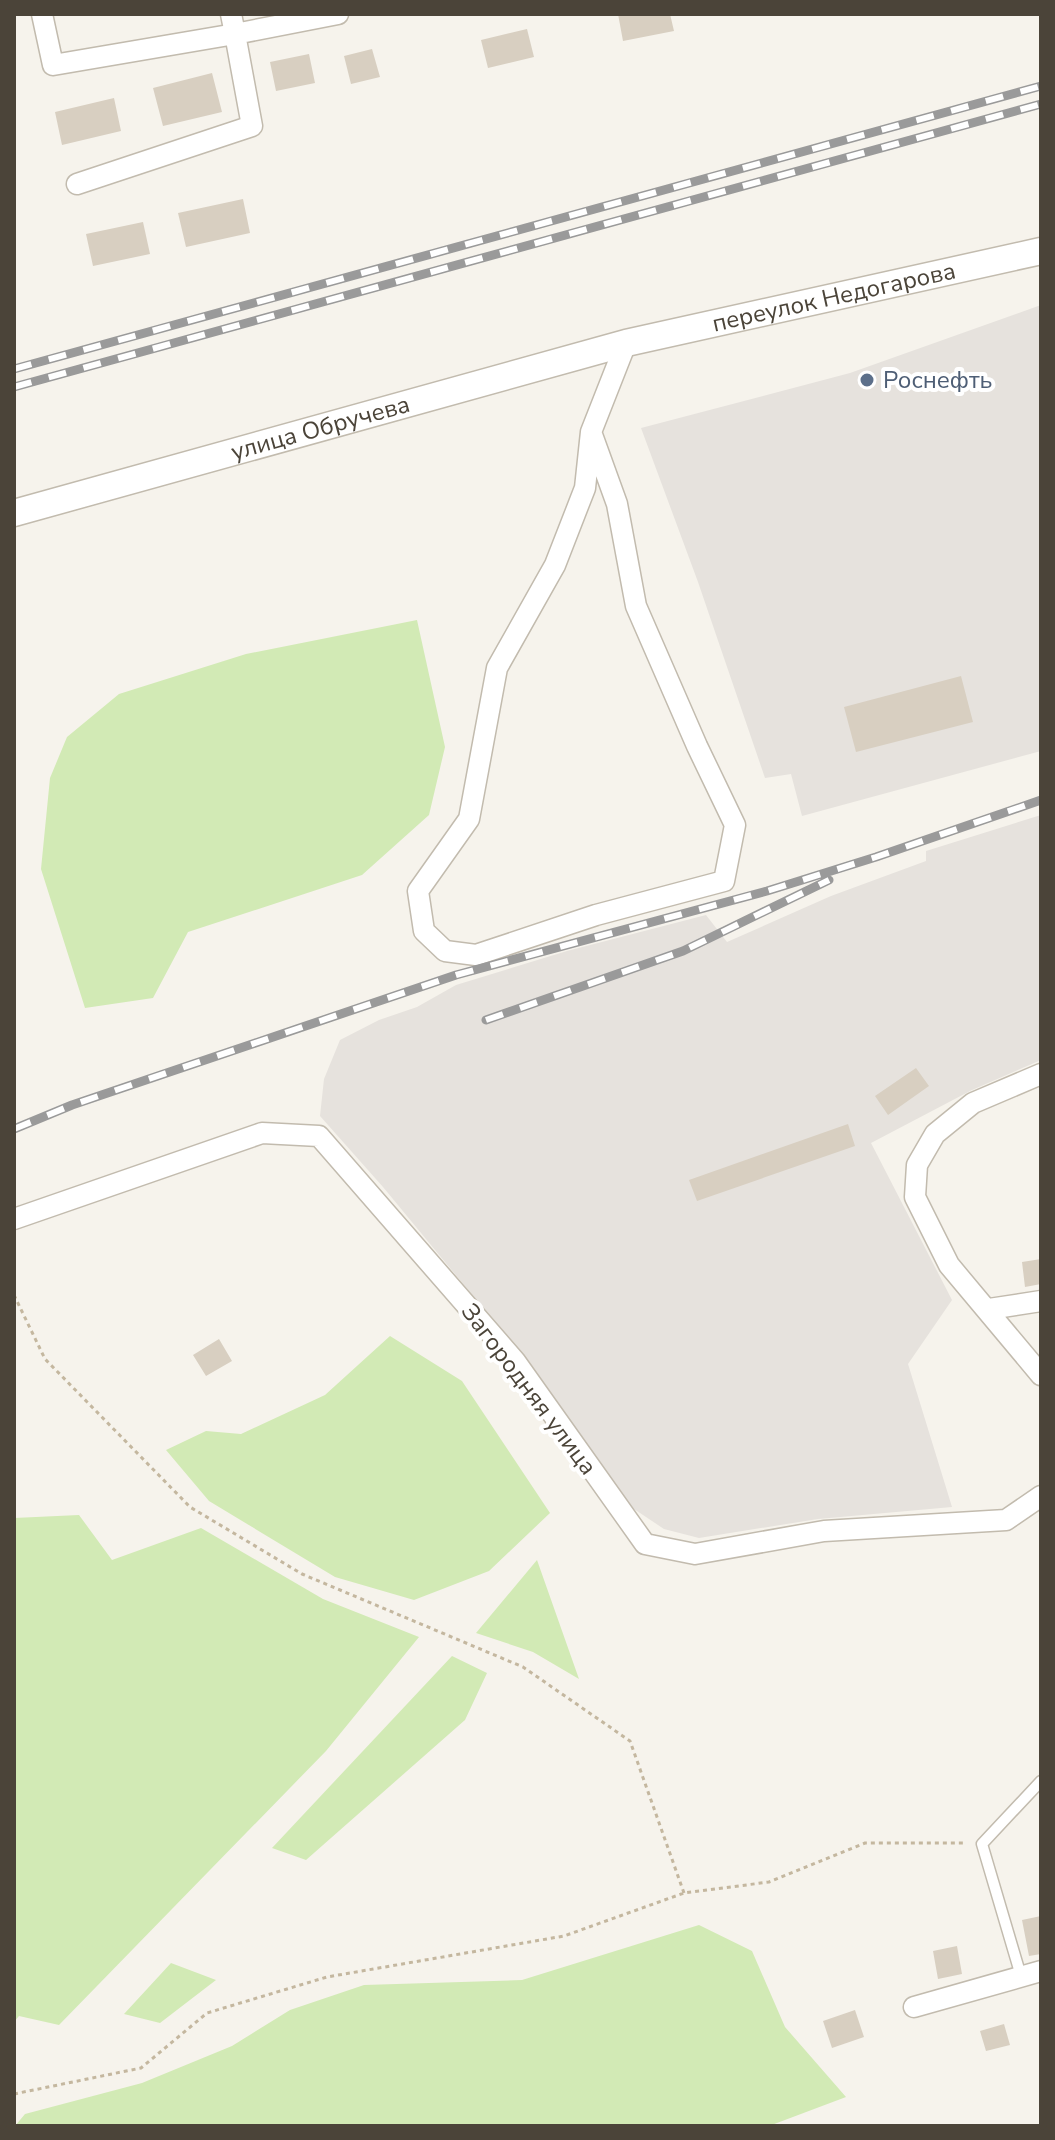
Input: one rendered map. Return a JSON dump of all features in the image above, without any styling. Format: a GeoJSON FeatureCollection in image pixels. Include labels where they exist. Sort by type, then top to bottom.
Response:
{"type":"FeatureCollection","features":[{"type":"Feature","properties":{"kind":"street"},"geometry":{"type":"LineString","coordinates":[[42,14],[53,65],[233,24],[338,14]]}},
{"type":"Feature","properties":{"kind":"street"},"geometry":{"type":"LineString","coordinates":[[77,184],[252,126],[233,24]]}},
{"type":"Feature","properties":{"kind":"street","name":"переулок Недогарова"},"geometry":{"type":"LineString","coordinates":[[626,343],[1041,251]]}},
{"type":"Feature","properties":{"kind":"street"},"geometry":{"type":"LineString","coordinates":[[591,432],[617,504],[636,606],[735,825],[724,881],[596,915],[476,955],[445,951],[424,931],[418,891],[469,819],[497,668],[555,565],[585,488],[591,432],[626,343]]}},
{"type":"Feature","properties":{"kind":"street","name":"улица Обручева"},"geometry":{"type":"LineString","coordinates":[[14,513],[626,343]]}},
{"type":"Feature","properties":{"kind":"street"},"geometry":{"type":"LineString","coordinates":[[1041,1074],[973,1103],[935,1134],[917,1165],[915,1197],[949,1265],[989,1309],[1041,1375]]}},
{"type":"Feature","properties":{"kind":"street","name":"Загородняя улица"},"geometry":{"type":"LineString","coordinates":[[14,1219],[262,1133],[319,1136],[515,1361],[645,1544],[695,1554],[824,1531],[1006,1520],[1041,1496]]}},
{"type":"Feature","properties":{"kind":"street"},"geometry":{"type":"LineString","coordinates":[[989,1309],[1041,1301]]}},
{"type":"Feature","properties":{"kind":"street"},"geometry":{"type":"LineString","coordinates":[[914,2007],[1031,1974]]}},
{"type":"Feature","properties":{"kind":"lane"},"geometry":{"type":"LineString","coordinates":[[1031,1974],[982,1844],[1041,1781]]}},
{"type":"Feature","properties":{"kind":"path"},"geometry":{"type":"LineString","coordinates":[[14,1295],[45,1359],[190,1507],[302,1574],[523,1667],[630,1741],[684,1893]]}},
{"type":"Feature","properties":{"kind":"path"},"geometry":{"type":"LineString","coordinates":[[14,2094],[141,2068],[207,2013],[327,1977],[564,1936],[684,1893],[769,1882],[865,1843],[982,1844]]}},
{"type":"Feature","properties":{"kind":"shaded area"},"geometry":{"type":"Polygon","coordinates":[[[1041,305],[1041,751],[802,816],[791,774],[765,778],[641,428],[850,373],[1041,305]]]}},
{"type":"Feature","properties":{"kind":"shaded area"},"geometry":{"type":"Polygon","coordinates":[[[1041,815],[1041,1060],[972,1090],[871,1143],[952,1300],[908,1364],[952,1507],[818,1519],[699,1538],[664,1529],[631,1507],[526,1360],[320,1116],[324,1079],[340,1040],[379,1020],[417,1007],[456,985],[567,951],[706,915],[727,942],[831,896],[926,861],[926,851],[1041,815]]]}},
{"type":"Feature","properties":{"kind":"green space"},"geometry":{"type":"Polygon","coordinates":[[[417,620],[445,747],[429,815],[362,875],[188,932],[153,998],[85,1008],[41,869],[50,778],[67,737],[119,694],[246,654],[417,620]]]}},
{"type":"Feature","properties":{"kind":"green space"},"geometry":{"type":"Polygon","coordinates":[[[390,1336],[462,1381],[550,1513],[489,1571],[414,1600],[335,1577],[209,1501],[166,1450],[206,1431],[241,1434],[325,1395],[390,1336]]]}},
{"type":"Feature","properties":{"kind":"green space"},"geometry":{"type":"Polygon","coordinates":[[[79,1515],[112,1560],[201,1528],[323,1599],[419,1637],[326,1751],[59,2025],[19,2016],[14,2022],[14,1518],[79,1515]]]}},
{"type":"Feature","properties":{"kind":"green space"},"geometry":{"type":"Polygon","coordinates":[[[537,1560],[579,1679],[533,1652],[476,1633],[537,1560]]]}},
{"type":"Feature","properties":{"kind":"green space"},"geometry":{"type":"Polygon","coordinates":[[[452,1656],[487,1673],[465,1720],[306,1860],[272,1848],[452,1656]]]}},
{"type":"Feature","properties":{"kind":"green space"},"geometry":{"type":"Polygon","coordinates":[[[699,1925],[752,1951],[785,2027],[846,2097],[769,2126],[15,2126],[25,2114],[142,2083],[232,2046],[290,2010],[364,1985],[522,1980],[699,1925]]]}},
{"type":"Feature","properties":{"kind":"green space"},"geometry":{"type":"Polygon","coordinates":[[[171,1963],[216,1980],[160,2023],[124,2014],[171,1963]]]}},
{"type":"Feature","properties":{"kind":"building"},"geometry":{"type":"Polygon","coordinates":[[[618,14],[670,14],[674,31],[623,41],[618,14]]]}},
{"type":"Feature","properties":{"kind":"building"},"geometry":{"type":"Polygon","coordinates":[[[527,29],[534,57],[488,68],[481,40],[527,29]]]}},
{"type":"Feature","properties":{"kind":"building"},"geometry":{"type":"Polygon","coordinates":[[[372,49],[380,77],[351,84],[344,56],[372,49]]]}},
{"type":"Feature","properties":{"kind":"building"},"geometry":{"type":"Polygon","coordinates":[[[309,54],[315,83],[276,91],[270,62],[309,54]]]}},
{"type":"Feature","properties":{"kind":"building"},"geometry":{"type":"Polygon","coordinates":[[[212,73],[222,112],[163,126],[153,88],[212,73]]]}},
{"type":"Feature","properties":{"kind":"building"},"geometry":{"type":"Polygon","coordinates":[[[114,98],[121,131],[62,145],[55,112],[114,98]]]}},
{"type":"Feature","properties":{"kind":"building"},"geometry":{"type":"Polygon","coordinates":[[[243,199],[250,233],[186,247],[178,213],[243,199]]]}},
{"type":"Feature","properties":{"kind":"building"},"geometry":{"type":"Polygon","coordinates":[[[143,222],[150,254],[93,266],[86,234],[143,222]]]}},
{"type":"Feature","properties":{"kind":"building"},"geometry":{"type":"Polygon","coordinates":[[[961,676],[973,722],[856,752],[844,707],[961,676]]]}},
{"type":"Feature","properties":{"kind":"building"},"geometry":{"type":"Polygon","coordinates":[[[916,1068],[929,1086],[888,1115],[875,1096],[916,1068]]]}},
{"type":"Feature","properties":{"kind":"building"},"geometry":{"type":"Polygon","coordinates":[[[848,1124],[855,1146],[697,1201],[689,1180],[848,1124]]]}},
{"type":"Feature","properties":{"kind":"building"},"geometry":{"type":"Polygon","coordinates":[[[1041,1259],[1041,1284],[1025,1287],[1022,1262],[1041,1259]]]}},
{"type":"Feature","properties":{"kind":"building"},"geometry":{"type":"Polygon","coordinates":[[[219,1339],[232,1361],[206,1376],[193,1355],[219,1339]]]}},
{"type":"Feature","properties":{"kind":"building"},"geometry":{"type":"Polygon","coordinates":[[[1041,1916],[1041,1954],[1029,1956],[1022,1920],[1041,1916]]]}},
{"type":"Feature","properties":{"kind":"building"},"geometry":{"type":"Polygon","coordinates":[[[957,1946],[962,1974],[938,1979],[933,1951],[957,1946]]]}},
{"type":"Feature","properties":{"kind":"building"},"geometry":{"type":"Polygon","coordinates":[[[855,2010],[864,2037],[832,2048],[823,2021],[855,2010]]]}},
{"type":"Feature","properties":{"kind":"building"},"geometry":{"type":"Polygon","coordinates":[[[1004,2024],[1010,2045],[986,2051],[980,2031],[1004,2024]]]}},
{"type":"Feature","properties":{"kind":"railway"},"geometry":{"type":"LineString","coordinates":[[14,369],[1041,86]]}},
{"type":"Feature","properties":{"kind":"railway"},"geometry":{"type":"LineString","coordinates":[[14,387],[1041,104]]}},
{"type":"Feature","properties":{"kind":"railway"},"geometry":{"type":"LineString","coordinates":[[14,1129],[72,1105],[456,975],[767,891],[1041,800]]}},
{"type":"Feature","properties":{"kind":"railway"},"geometry":{"type":"LineString","coordinates":[[486,1020],[683,951],[829,880]]}},
{"type":"Feature","properties":{"kind":"place","name":"Роснефть"},"geometry":{"type":"Point","coordinates":[867,380]}}]}
